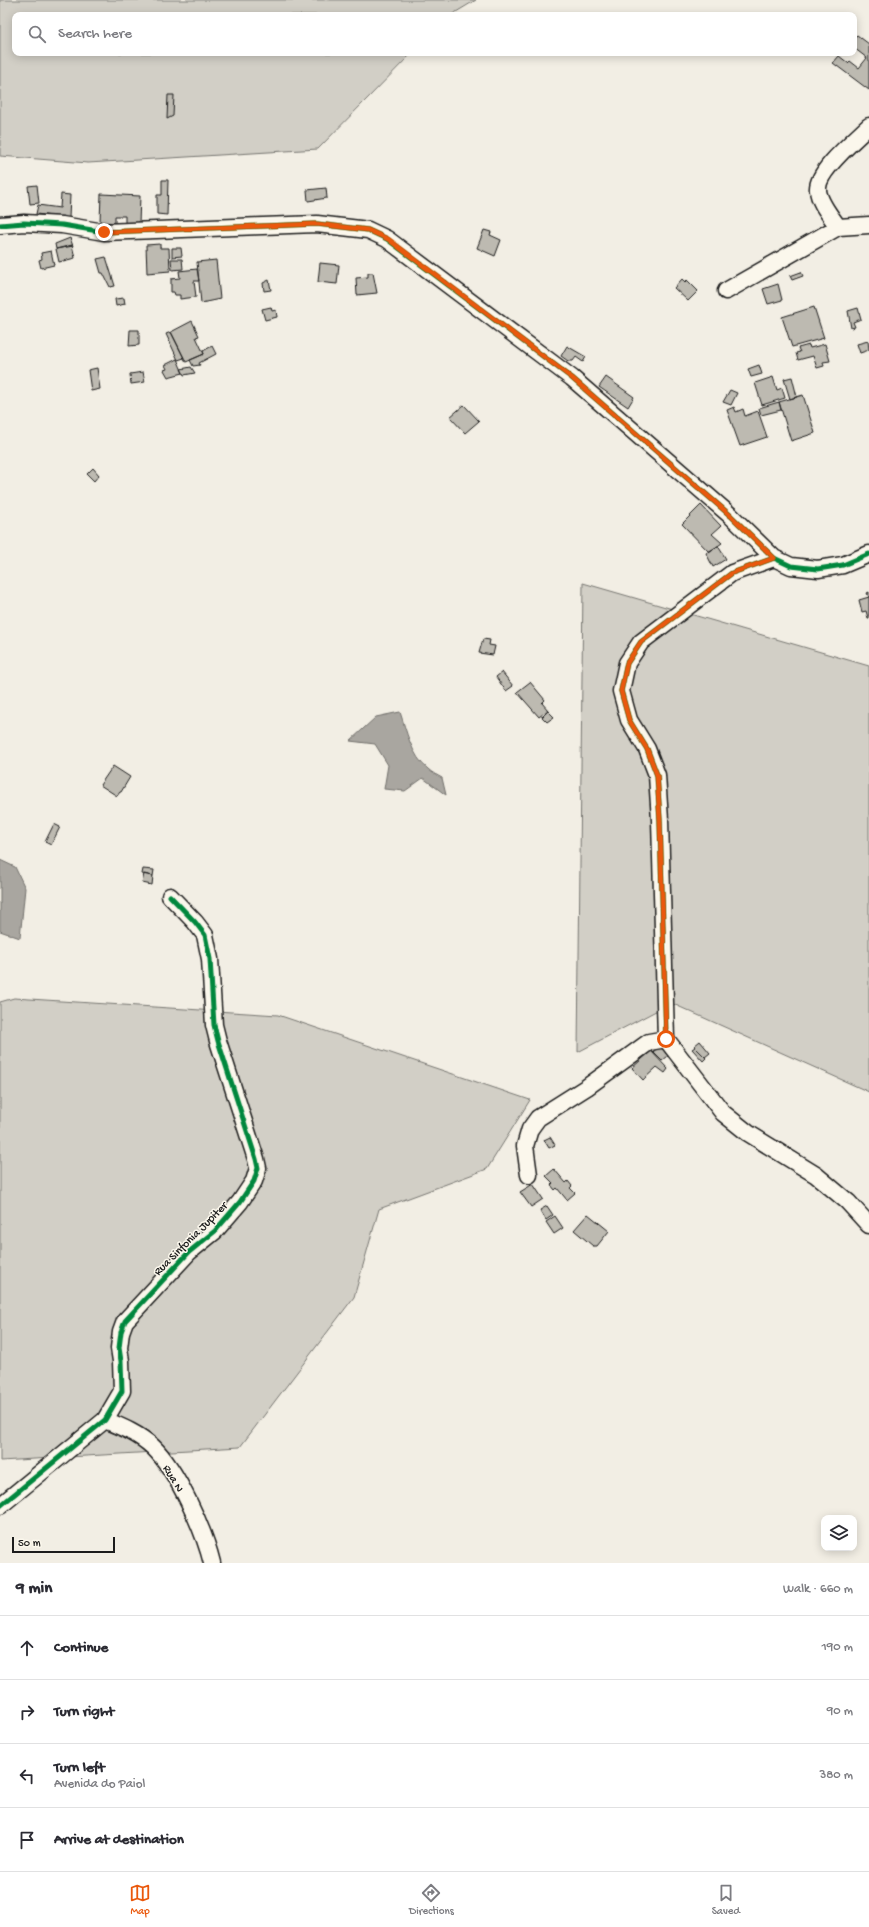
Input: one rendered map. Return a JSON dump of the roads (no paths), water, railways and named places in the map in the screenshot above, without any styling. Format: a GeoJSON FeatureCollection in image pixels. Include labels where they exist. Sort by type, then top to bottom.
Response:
{"type":"FeatureCollection","features":[{"type":"Feature","properties":{"kind":"street"},"geometry":{"type":"LineString","coordinates":[[838,227],[820,200],[817,189],[821,176],[869,126]]}},
{"type":"Feature","properties":{"kind":"street"},"geometry":{"type":"LineString","coordinates":[[0,225],[24,223],[62,225],[104,232],[317,224],[368,230],[388,239],[572,378],[731,516],[774,558],[791,566],[818,569],[844,565],[869,554]]}},
{"type":"Feature","properties":{"kind":"street"},"geometry":{"type":"LineString","coordinates":[[726,291],[838,227],[869,226]]}},
{"type":"Feature","properties":{"kind":"street"},"geometry":{"type":"LineString","coordinates":[[774,558],[732,573],[641,642],[627,663],[621,691],[629,720],[647,749],[657,775],[666,1039],[723,1113],[748,1133],[816,1175],[848,1202],[869,1225]]}},
{"type":"Feature","properties":{"kind":"street","name":"Rua Sinfonia Jupiter"},"geometry":{"type":"LineString","coordinates":[[0,1506],[105,1420],[122,1391],[119,1348],[120,1332],[125,1321],[189,1252],[215,1231],[230,1214],[254,1181],[258,1168],[250,1138],[218,1042],[214,1019],[210,959],[205,935],[195,922],[170,896]]}},
{"type":"Feature","properties":{"kind":"street"},"geometry":{"type":"LineString","coordinates":[[529,1175],[525,1146],[530,1129],[538,1118],[587,1087],[649,1042],[666,1039]]}},
{"type":"Feature","properties":{"kind":"street","name":"Rua N"},"geometry":{"type":"LineString","coordinates":[[105,1420],[131,1431],[153,1447],[167,1464],[193,1510],[209,1550],[212,1563]]}}]}
